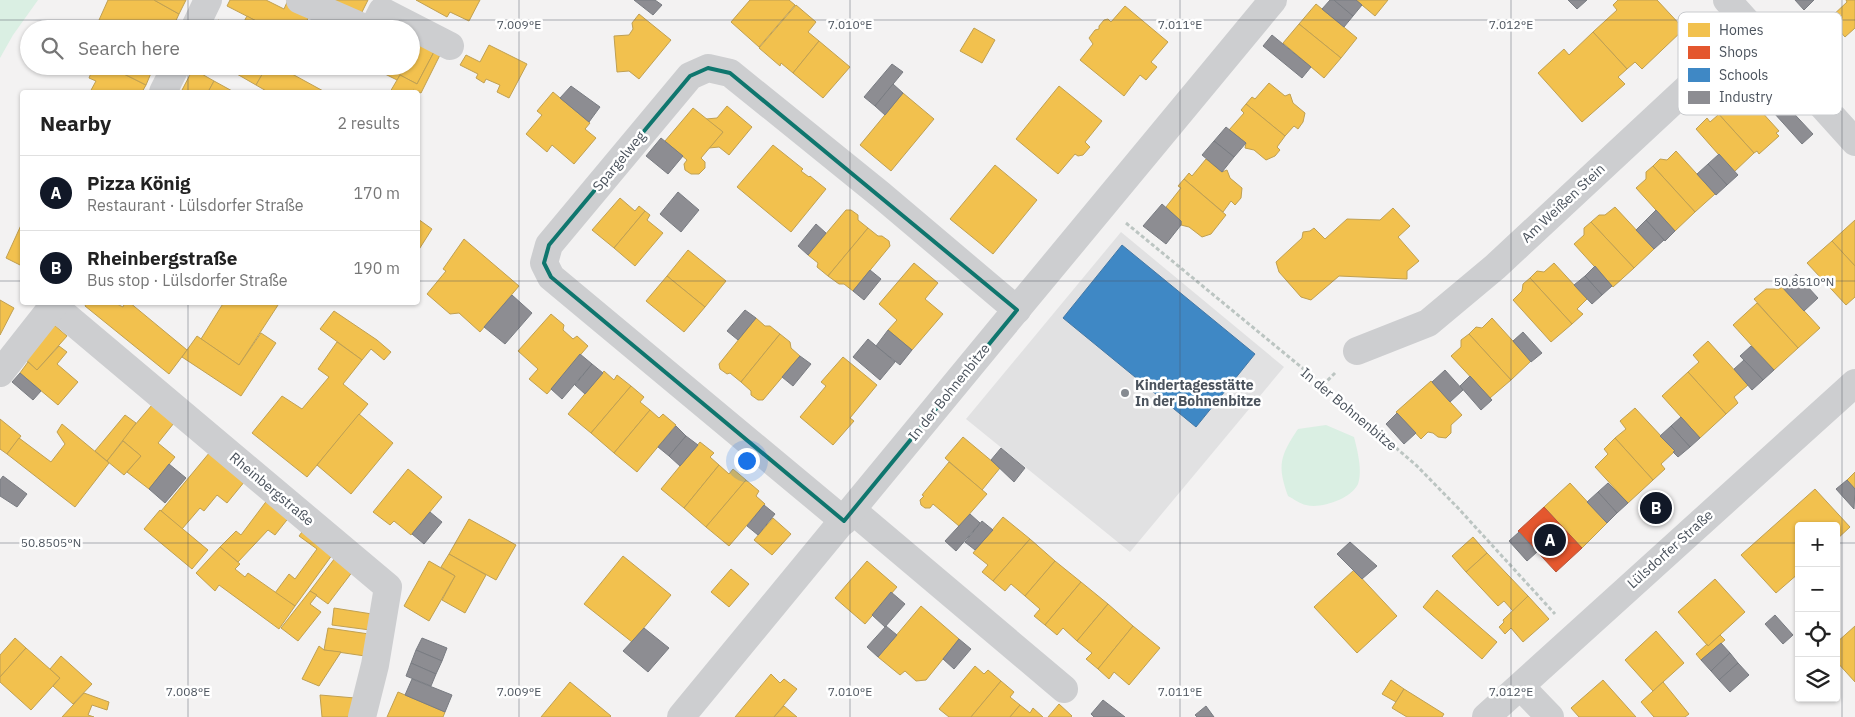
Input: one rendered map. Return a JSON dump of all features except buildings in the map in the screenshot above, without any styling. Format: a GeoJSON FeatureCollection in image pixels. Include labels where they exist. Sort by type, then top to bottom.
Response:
{"type":"FeatureCollection","features":[{"type":"Feature","properties":{"kind":"street"},"geometry":{"type":"LineString","coordinates":[[198,20],[208,0]]}},
{"type":"Feature","properties":{"kind":"street"},"geometry":{"type":"LineString","coordinates":[[300,0],[347,20]]}},
{"type":"Feature","properties":{"kind":"street","name":"In der Bohnenbitze"},"geometry":{"type":"LineString","coordinates":[[681,717],[1272,0]]}},
{"type":"Feature","properties":{"kind":"street"},"geometry":{"type":"LineString","coordinates":[[1727,0],[1738,12]]}},
{"type":"Feature","properties":{"kind":"street"},"geometry":{"type":"LineString","coordinates":[[377,20],[382,11],[399,20]]}},
{"type":"Feature","properties":{"kind":"street"},"geometry":{"type":"LineString","coordinates":[[420,31],[450,46]]}},
{"type":"Feature","properties":{"kind":"street","name":"Spargelweg"},"geometry":{"type":"LineString","coordinates":[[848,515],[551,277],[544,263],[548,245],[690,76],[708,68],[730,73],[881,195],[1017,310]]}},
{"type":"Feature","properties":{"kind":"street"},"geometry":{"type":"LineString","coordinates":[[165,90],[172,75]]}},
{"type":"Feature","properties":{"kind":"street","name":"Am Weißen Stein"},"geometry":{"type":"LineString","coordinates":[[1357,351],[1428,323],[1495,267],[1678,97]]}},
{"type":"Feature","properties":{"kind":"street"},"geometry":{"type":"LineString","coordinates":[[1831,115],[1855,142]]}},
{"type":"Feature","properties":{"kind":"street","name":"Rheinbergstraße"},"geometry":{"type":"LineString","coordinates":[[0,373],[54,305]]}},
{"type":"Feature","properties":{"kind":"street","name":"Rheinbergstraße"},"geometry":{"type":"LineString","coordinates":[[56,305],[388,586],[374,665],[362,717]]}},
{"type":"Feature","properties":{"kind":"street","name":"Lülsdorfer Straße"},"geometry":{"type":"LineString","coordinates":[[1486,717],[1855,383]]}},
{"type":"Feature","properties":{"kind":"street"},"geometry":{"type":"LineString","coordinates":[[848,515],[1064,689]]}},
{"type":"Feature","properties":{"kind":"street"},"geometry":{"type":"LineString","coordinates":[[1521,687],[1546,716]]}},
{"type":"Feature","properties":{"kind":"path","name":"In der Bohnenbitze"},"geometry":{"type":"LineString","coordinates":[[1102,204],[1323,385],[1417,466],[1575,636]]}},
{"type":"Feature","properties":{"kind":"highlighted area"},"geometry":{"type":"Polygon","coordinates":[[[708,68],[730,73],[1017,310],[844,521],[551,277],[544,263],[549,245],[690,76],[708,68]]]}},
{"type":"Feature","properties":{"kind":"shaded area","name":"Kindertagesstätte In der Bohnenbitze"},"geometry":{"type":"Polygon","coordinates":[[[1121,232],[1284,367],[1130,552],[966,419],[1121,232]]]}},
{"type":"Feature","properties":{"kind":"green space"},"geometry":{"type":"Polygon","coordinates":[[[0,0],[38,0],[24,20],[20,20],[20,25],[0,58],[0,0]]]}},
{"type":"Feature","properties":{"kind":"green space"},"geometry":{"type":"Polygon","coordinates":[[[1326,425],[1354,437],[1360,467],[1358,484],[1349,494],[1335,502],[1319,506],[1299,503],[1288,496],[1282,476],[1284,454],[1298,429],[1326,425]]]}},
{"type":"Feature","properties":{"kind":"place","name":"Kindertagesstätte In der Bohnenbitze"},"geometry":{"type":"Point","coordinates":[1125,393]}},
{"type":"Feature","properties":{"kind":"place","name":"Rheinbergstraße"},"geometry":{"type":"Point","coordinates":[1656,508]}},
{"type":"Feature","properties":{"kind":"place","name":"Pizza König"},"geometry":{"type":"Point","coordinates":[1550,540]}}]}
